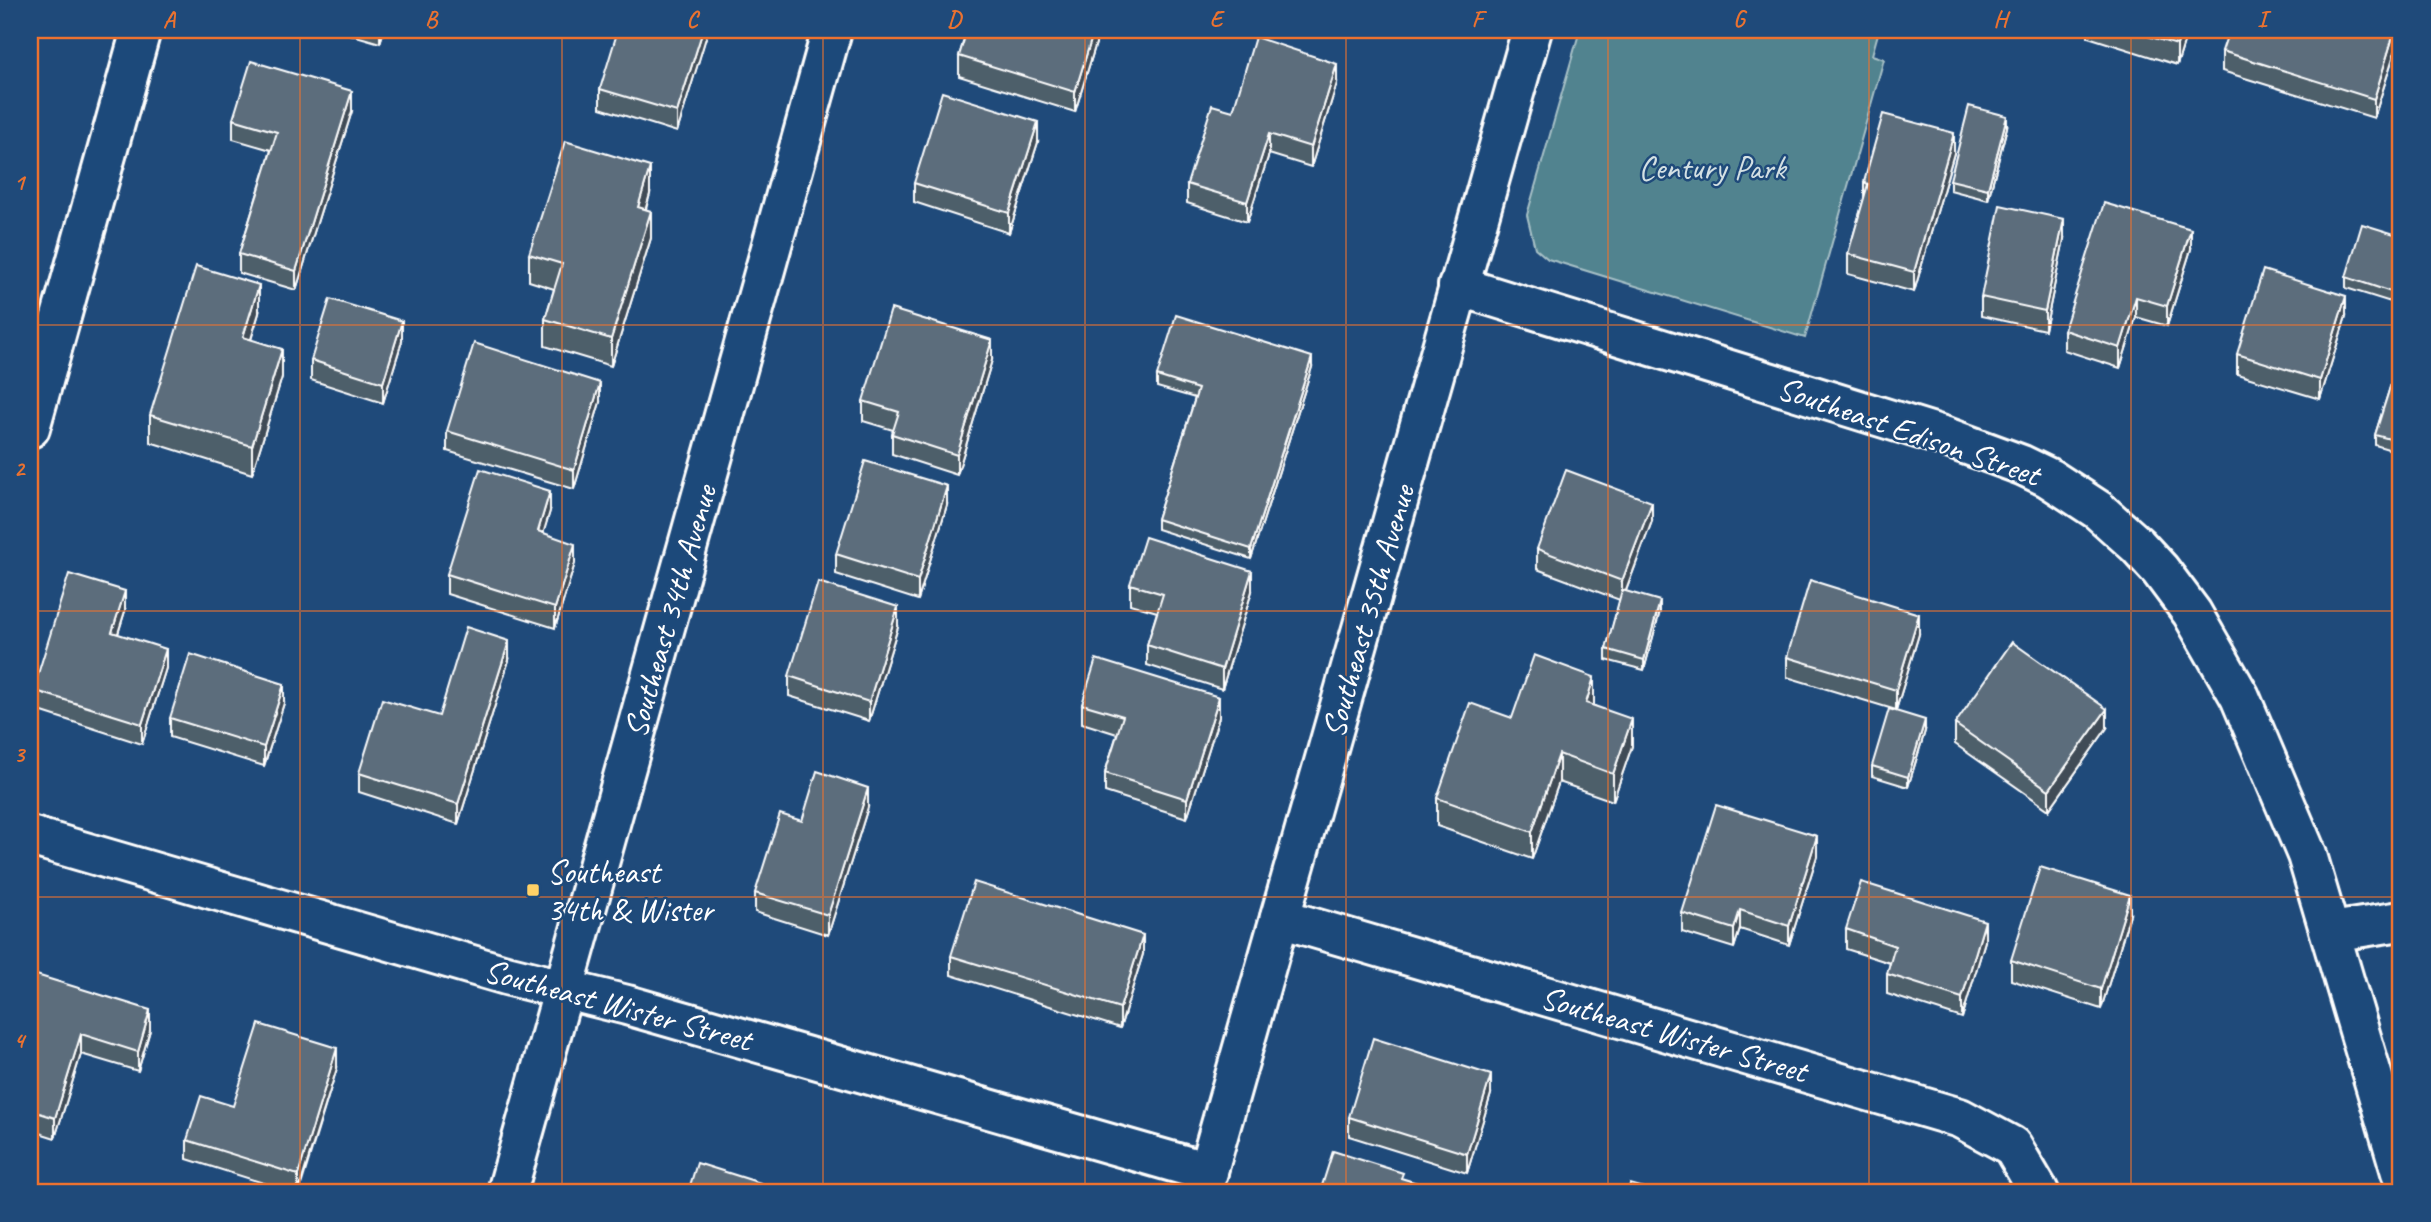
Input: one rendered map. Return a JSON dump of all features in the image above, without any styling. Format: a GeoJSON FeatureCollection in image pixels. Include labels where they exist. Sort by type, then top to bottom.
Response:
{"type":"FeatureCollection","features":[{"type":"Feature","properties":{"kind":"street"},"geometry":{"type":"LineString","coordinates":[[30,428],[141,30]]}},
{"type":"Feature","properties":{"kind":"street","name":"Southeast 34th Avenue"},"geometry":{"type":"LineString","coordinates":[[507,1192],[832,30]]}},
{"type":"Feature","properties":{"kind":"street","name":"Southeast 35th Avenue"},"geometry":{"type":"LineString","coordinates":[[1205,1182],[1532,30]]}},
{"type":"Feature","properties":{"kind":"street","name":"Southeast Edison Street"},"geometry":{"type":"LineString","coordinates":[[1458,286],[1946,436],[2022,465],[2049,478],[2098,509],[2160,570],[2192,613],[2240,697],[2307,855],[2401,1172]]}},
{"type":"Feature","properties":{"kind":"street","name":"Southeast Wister Street"},"geometry":{"type":"LineString","coordinates":[[30,835],[506,975],[626,1005],[1205,1182]]}},
{"type":"Feature","properties":{"kind":"street","name":"Southeast Wister Street"},"geometry":{"type":"LineString","coordinates":[[1280,918],[1959,1118],[2012,1146],[2039,1192]]}},
{"type":"Feature","properties":{"kind":"street"},"geometry":{"type":"LineString","coordinates":[[2331,932],[2401,921]]}},
{"type":"Feature","properties":{"kind":"green space","name":"Century Park"},"geometry":{"type":"Polygon","coordinates":[[[1580,30],[1879,30],[1872,55],[1884,59],[1805,338],[1548,259],[1535,248],[1527,215],[1580,30]]]}},
{"type":"Feature","properties":{"kind":"building"},"geometry":{"type":"Polygon","coordinates":[[[618,30],[703,30],[677,112],[600,89],[618,30]]]}},
{"type":"Feature","properties":{"kind":"building"},"geometry":{"type":"Polygon","coordinates":[[[967,30],[1094,30],[1075,92],[959,56],[967,30]]]}},
{"type":"Feature","properties":{"kind":"building"},"geometry":{"type":"Polygon","coordinates":[[[2128,30],[2182,30],[2177,45],[2128,30]]]}},
{"type":"Feature","properties":{"kind":"building"},"geometry":{"type":"Polygon","coordinates":[[[2229,30],[2395,30],[2374,99],[2222,51],[2229,30]]]}},
{"type":"Feature","properties":{"kind":"building"},"geometry":{"type":"Polygon","coordinates":[[[1255,37],[1337,64],[1311,147],[1269,134],[1247,202],[1187,184],[1212,105],[1233,111],[1255,37]]]}},
{"type":"Feature","properties":{"kind":"building"},"geometry":{"type":"Polygon","coordinates":[[[251,61],[352,91],[296,271],[239,254],[277,132],[233,119],[251,61]]]}},
{"type":"Feature","properties":{"kind":"building"},"geometry":{"type":"Polygon","coordinates":[[[942,92],[1038,122],[1009,213],[914,183],[942,92]]]}},
{"type":"Feature","properties":{"kind":"building"},"geometry":{"type":"Polygon","coordinates":[[[1969,106],[2007,116],[1988,189],[1950,180],[1969,106]]]}},
{"type":"Feature","properties":{"kind":"building"},"geometry":{"type":"Polygon","coordinates":[[[1883,114],[1954,133],[1914,272],[1848,254],[1868,184],[1864,182],[1883,114]]]}},
{"type":"Feature","properties":{"kind":"building"},"geometry":{"type":"Polygon","coordinates":[[[565,141],[650,167],[638,207],[651,211],[611,339],[545,319],[562,264],[529,254],[565,141]]]}},
{"type":"Feature","properties":{"kind":"building"},"geometry":{"type":"Polygon","coordinates":[[[2104,203],[2191,229],[2167,306],[2136,297],[2120,348],[2064,330],[2104,203]]]}},
{"type":"Feature","properties":{"kind":"building"},"geometry":{"type":"Polygon","coordinates":[[[2000,205],[2064,219],[2045,311],[1981,297],[2000,205]]]}},
{"type":"Feature","properties":{"kind":"building"},"geometry":{"type":"Polygon","coordinates":[[[2362,224],[2401,236],[2401,280],[2397,294],[2346,277],[2362,224]]]}},
{"type":"Feature","properties":{"kind":"building"},"geometry":{"type":"Polygon","coordinates":[[[196,266],[259,285],[243,337],[282,349],[252,446],[150,415],[196,266]]]}},
{"type":"Feature","properties":{"kind":"building"},"geometry":{"type":"Polygon","coordinates":[[[2263,270],[2346,296],[2320,380],[2237,354],[2263,270]]]}},
{"type":"Feature","properties":{"kind":"building"},"geometry":{"type":"Polygon","coordinates":[[[330,299],[402,321],[383,383],[311,360],[330,299]]]}},
{"type":"Feature","properties":{"kind":"building"},"geometry":{"type":"Polygon","coordinates":[[[891,309],[992,340],[957,455],[892,434],[899,412],[863,401],[891,309]]]}},
{"type":"Feature","properties":{"kind":"building"},"geometry":{"type":"Polygon","coordinates":[[[1176,315],[1312,357],[1251,549],[1157,519],[1198,389],[1157,376],[1176,315]]]}},
{"type":"Feature","properties":{"kind":"building"},"geometry":{"type":"Polygon","coordinates":[[[474,343],[600,383],[574,470],[447,431],[474,343]]]}},
{"type":"Feature","properties":{"kind":"building"},"geometry":{"type":"Polygon","coordinates":[[[2401,352],[2401,442],[2375,435],[2401,352]]]}},
{"type":"Feature","properties":{"kind":"building"},"geometry":{"type":"Polygon","coordinates":[[[865,461],[947,486],[918,580],[836,554],[865,461]]]}},
{"type":"Feature","properties":{"kind":"building"},"geometry":{"type":"Polygon","coordinates":[[[480,469],[550,491],[538,531],[575,544],[555,608],[447,574],[480,469]]]}},
{"type":"Feature","properties":{"kind":"building"},"geometry":{"type":"Polygon","coordinates":[[[1566,470],[1652,502],[1622,581],[1537,549],[1566,470]]]}},
{"type":"Feature","properties":{"kind":"building"},"geometry":{"type":"Polygon","coordinates":[[[1145,537],[1252,571],[1222,669],[1147,645],[1163,594],[1130,584],[1145,537]]]}},
{"type":"Feature","properties":{"kind":"building"},"geometry":{"type":"Polygon","coordinates":[[[69,574],[125,591],[112,632],[166,649],[142,724],[33,690],[69,574]]]}},
{"type":"Feature","properties":{"kind":"building"},"geometry":{"type":"Polygon","coordinates":[[[1810,580],[1919,614],[1896,690],[1787,657],[1810,580]]]}},
{"type":"Feature","properties":{"kind":"building"},"geometry":{"type":"Polygon","coordinates":[[[818,582],[898,607],[869,702],[789,676],[818,582]]]}},
{"type":"Feature","properties":{"kind":"building"},"geometry":{"type":"Polygon","coordinates":[[[1622,590],[1660,601],[1644,660],[1606,649],[1622,590]]]}},
{"type":"Feature","properties":{"kind":"building"},"geometry":{"type":"Polygon","coordinates":[[[466,627],[509,641],[458,804],[359,773],[382,699],[439,716],[466,627]]]}},
{"type":"Feature","properties":{"kind":"building"},"geometry":{"type":"Polygon","coordinates":[[[2012,642],[2107,709],[2049,790],[1955,724],[2012,642]]]}},
{"type":"Feature","properties":{"kind":"building"},"geometry":{"type":"Polygon","coordinates":[[[190,654],[284,684],[264,747],[170,718],[190,654]]]}},
{"type":"Feature","properties":{"kind":"building"},"geometry":{"type":"Polygon","coordinates":[[[1534,655],[1594,677],[1586,703],[1632,719],[1613,774],[1559,754],[1532,832],[1437,798],[1470,703],[1512,718],[1534,655]]]}},
{"type":"Feature","properties":{"kind":"building"},"geometry":{"type":"Polygon","coordinates":[[[1096,659],[1219,697],[1187,799],[1105,773],[1123,716],[1082,704],[1096,659]]]}},
{"type":"Feature","properties":{"kind":"building"},"geometry":{"type":"Polygon","coordinates":[[[1889,709],[1925,720],[1908,777],[1872,766],[1889,709]]]}},
{"type":"Feature","properties":{"kind":"building"},"geometry":{"type":"Polygon","coordinates":[[[817,771],[868,788],[828,915],[755,893],[780,814],[802,821],[817,771]]]}},
{"type":"Feature","properties":{"kind":"building"},"geometry":{"type":"Polygon","coordinates":[[[1716,805],[1817,836],[1789,926],[1740,910],[1734,929],[1682,913],[1716,805]]]}},
{"type":"Feature","properties":{"kind":"building"},"geometry":{"type":"Polygon","coordinates":[[[2040,867],[2130,895],[2101,989],[2011,960],[2040,867]]]}},
{"type":"Feature","properties":{"kind":"building"},"geometry":{"type":"Polygon","coordinates":[[[974,882],[1143,935],[1120,1008],[951,956],[974,882]]]}},
{"type":"Feature","properties":{"kind":"building"},"geometry":{"type":"Polygon","coordinates":[[[1861,882],[1985,921],[1962,998],[1887,974],[1895,946],[1846,929],[1861,882]]]}},
{"type":"Feature","properties":{"kind":"building"},"geometry":{"type":"Polygon","coordinates":[[[30,973],[150,1010],[138,1052],[81,1034],[55,1118],[30,1110],[30,973]]]}},
{"type":"Feature","properties":{"kind":"building"},"geometry":{"type":"Polygon","coordinates":[[[259,1024],[337,1048],[298,1175],[187,1140],[201,1096],[233,1106],[259,1024]]]}},
{"type":"Feature","properties":{"kind":"building"},"geometry":{"type":"Polygon","coordinates":[[[1373,1038],[1491,1075],[1467,1154],[1349,1117],[1373,1038]]]}},
{"type":"Feature","properties":{"kind":"building"},"geometry":{"type":"Polygon","coordinates":[[[1333,1151],[1403,1173],[1401,1178],[1447,1192],[1320,1192],[1333,1151]]]}},
{"type":"Feature","properties":{"kind":"building"},"geometry":{"type":"Polygon","coordinates":[[[697,1163],[789,1192],[688,1192],[697,1163]]]}},
{"type":"Feature","properties":{"kind":"building"},"geometry":{"type":"Polygon","coordinates":[[[1630,1184],[1658,1192],[1628,1192],[1630,1184]]]}},
{"type":"Feature","properties":{"kind":"place","name":"Southeast 34th & Wister"},"geometry":{"type":"Point","coordinates":[533,890]}}]}
